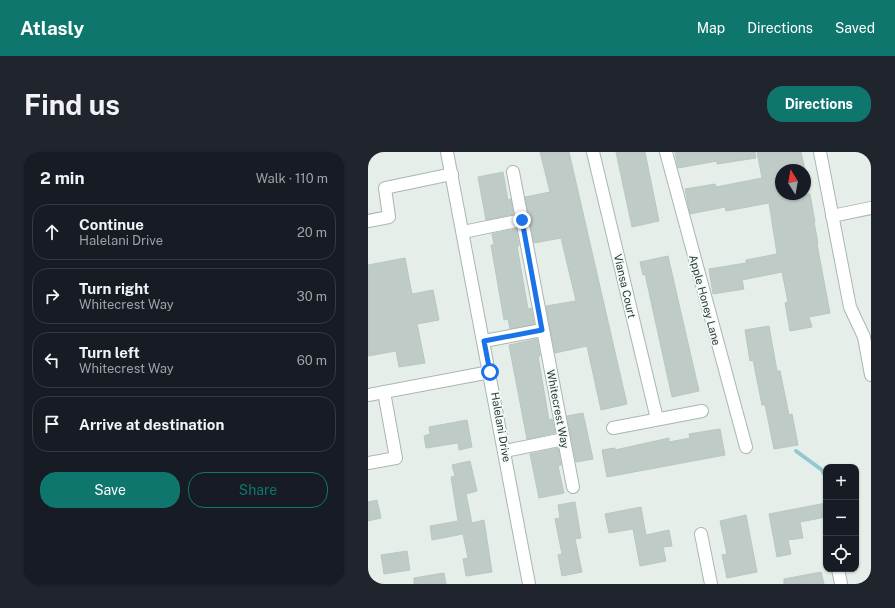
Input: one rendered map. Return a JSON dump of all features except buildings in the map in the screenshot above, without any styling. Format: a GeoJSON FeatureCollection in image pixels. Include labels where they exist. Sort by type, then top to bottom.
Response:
{"type":"FeatureCollection","features":[{"type":"Feature","properties":{"kind":"street","name":"Halelani Drive"},"geometry":{"type":"LineString","coordinates":[[448,152],[529,584]]}},
{"type":"Feature","properties":{"kind":"street","name":"Viansa Court"},"geometry":{"type":"LineString","coordinates":[[593,152],[657,419]]}},
{"type":"Feature","properties":{"kind":"street","name":"Apple Honey Lane"},"geometry":{"type":"LineString","coordinates":[[666,152],[746,447]]}},
{"type":"Feature","properties":{"kind":"street"},"geometry":{"type":"LineString","coordinates":[[820,152],[850,308],[864,337],[871,375]]}},
{"type":"Feature","properties":{"kind":"street","name":"Whitecrest Way"},"geometry":{"type":"LineString","coordinates":[[513,172],[573,487]]}},
{"type":"Feature","properties":{"kind":"street"},"geometry":{"type":"LineString","coordinates":[[368,221],[389,216],[384,188],[452,174]]}},
{"type":"Feature","properties":{"kind":"street"},"geometry":{"type":"LineString","coordinates":[[832,216],[871,208]]}},
{"type":"Feature","properties":{"kind":"street"},"geometry":{"type":"LineString","coordinates":[[463,232],[522,220]]}},
{"type":"Feature","properties":{"kind":"street"},"geometry":{"type":"LineString","coordinates":[[484,341],[542,330]]}},
{"type":"Feature","properties":{"kind":"street"},"geometry":{"type":"LineString","coordinates":[[368,395],[490,372]]}},
{"type":"Feature","properties":{"kind":"street"},"geometry":{"type":"LineString","coordinates":[[368,463],[396,458],[384,392]]}},
{"type":"Feature","properties":{"kind":"street"},"geometry":{"type":"LineString","coordinates":[[613,428],[702,411]]}},
{"type":"Feature","properties":{"kind":"street"},"geometry":{"type":"LineString","coordinates":[[505,451],[564,439]]}},
{"type":"Feature","properties":{"kind":"street"},"geometry":{"type":"LineString","coordinates":[[701,534],[711,584]]}},
{"type":"Feature","properties":{"kind":"street"},"geometry":{"type":"LineString","coordinates":[[839,572],[841,584]]}},
{"type":"Feature","properties":{"kind":"waterway"},"geometry":{"type":"LineString","coordinates":[[796,451],[823,472]]}},
{"type":"Feature","properties":{"kind":"route"},"geometry":{"type":"LineString","coordinates":[[490,372],[484,341],[542,330],[522,220]]}}]}
